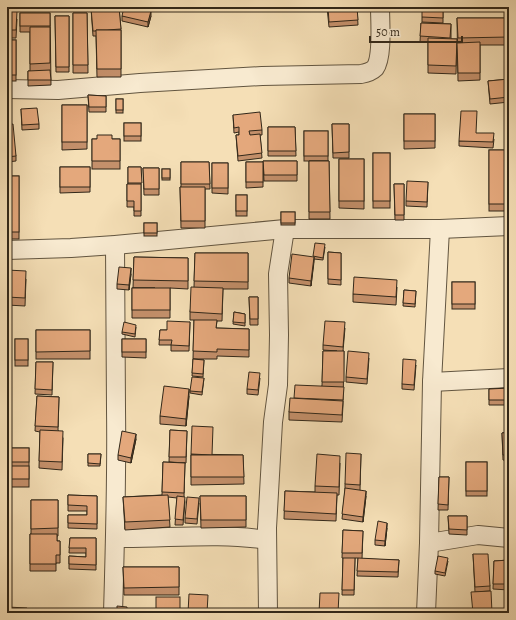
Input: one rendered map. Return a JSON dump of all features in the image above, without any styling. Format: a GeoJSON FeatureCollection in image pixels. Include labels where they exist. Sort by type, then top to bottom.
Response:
{"type":"FeatureCollection","features":[{"type":"Feature","properties":{"kind":"street"},"geometry":{"type":"LineString","coordinates":[[7,89],[58,90],[140,83],[232,78],[361,74],[370,72],[375,67],[379,57],[380,7]]}},
{"type":"Feature","properties":{"kind":"street"},"geometry":{"type":"LineString","coordinates":[[7,250],[115,245],[285,228],[440,228],[509,226]]}},
{"type":"Feature","properties":{"kind":"street"},"geometry":{"type":"LineString","coordinates":[[268,613],[267,540],[273,422],[278,385],[278,285],[285,228]]}},
{"type":"Feature","properties":{"kind":"street"},"geometry":{"type":"LineString","coordinates":[[426,613],[432,382],[440,228]]}},
{"type":"Feature","properties":{"kind":"street"},"geometry":{"type":"LineString","coordinates":[[113,613],[116,410],[115,245]]}},
{"type":"Feature","properties":{"kind":"street"},"geometry":{"type":"LineString","coordinates":[[432,382],[509,378]]}},
{"type":"Feature","properties":{"kind":"street"},"geometry":{"type":"LineString","coordinates":[[429,543],[478,535],[509,538]]}},
{"type":"Feature","properties":{"kind":"street"},"geometry":{"type":"LineString","coordinates":[[115,538],[216,536],[248,537],[267,540]]}},
{"type":"Feature","properties":{"kind":"building"},"geometry":{"type":"Polygon","coordinates":[[[119,7],[121,29],[93,31],[91,8],[119,7]]]}},
{"type":"Feature","properties":{"kind":"building"},"geometry":{"type":"Polygon","coordinates":[[[124,7],[133,7],[151,11],[148,22],[122,16],[124,7]]]}},
{"type":"Feature","properties":{"kind":"building"},"geometry":{"type":"Polygon","coordinates":[[[328,7],[357,7],[358,20],[329,22],[328,7]]]}},
{"type":"Feature","properties":{"kind":"building"},"geometry":{"type":"Polygon","coordinates":[[[422,7],[443,7],[443,18],[422,17],[422,7]]]}},
{"type":"Feature","properties":{"kind":"building"},"geometry":{"type":"Polygon","coordinates":[[[7,11],[17,11],[16,30],[7,30],[7,11]]]}},
{"type":"Feature","properties":{"kind":"building"},"geometry":{"type":"Polygon","coordinates":[[[20,13],[50,13],[50,26],[20,26],[20,13]]]}},
{"type":"Feature","properties":{"kind":"building"},"geometry":{"type":"Polygon","coordinates":[[[73,13],[87,13],[88,65],[73,65],[73,13]]]}},
{"type":"Feature","properties":{"kind":"building"},"geometry":{"type":"Polygon","coordinates":[[[55,16],[69,16],[69,67],[56,67],[55,16]]]}},
{"type":"Feature","properties":{"kind":"building"},"geometry":{"type":"Polygon","coordinates":[[[457,18],[508,18],[508,37],[458,38],[457,18]]]}},
{"type":"Feature","properties":{"kind":"building"},"geometry":{"type":"Polygon","coordinates":[[[421,23],[451,24],[450,38],[420,36],[421,23]]]}},
{"type":"Feature","properties":{"kind":"building"},"geometry":{"type":"Polygon","coordinates":[[[30,27],[50,27],[50,63],[30,64],[30,27]]]}},
{"type":"Feature","properties":{"kind":"building"},"geometry":{"type":"Polygon","coordinates":[[[96,30],[121,30],[121,69],[97,69],[96,30]]]}},
{"type":"Feature","properties":{"kind":"building"},"geometry":{"type":"Polygon","coordinates":[[[428,38],[457,39],[456,66],[428,65],[428,38]]]}},
{"type":"Feature","properties":{"kind":"building"},"geometry":{"type":"Polygon","coordinates":[[[7,40],[16,40],[16,75],[7,75],[7,40]]]}},
{"type":"Feature","properties":{"kind":"building"},"geometry":{"type":"Polygon","coordinates":[[[480,42],[480,73],[458,73],[457,43],[480,42]]]}},
{"type":"Feature","properties":{"kind":"building"},"geometry":{"type":"Polygon","coordinates":[[[50,70],[51,80],[28,80],[28,71],[50,70]]]}},
{"type":"Feature","properties":{"kind":"building"},"geometry":{"type":"Polygon","coordinates":[[[509,79],[509,97],[490,99],[488,81],[509,79]]]}},
{"type":"Feature","properties":{"kind":"building"},"geometry":{"type":"Polygon","coordinates":[[[88,95],[106,96],[106,107],[89,107],[88,95]]]}},
{"type":"Feature","properties":{"kind":"building"},"geometry":{"type":"Polygon","coordinates":[[[116,99],[123,99],[123,110],[116,110],[116,99]]]}},
{"type":"Feature","properties":{"kind":"building"},"geometry":{"type":"Polygon","coordinates":[[[62,105],[87,105],[87,142],[62,142],[62,105]]]}},
{"type":"Feature","properties":{"kind":"building"},"geometry":{"type":"Polygon","coordinates":[[[37,108],[39,124],[22,125],[21,109],[37,108]]]}},
{"type":"Feature","properties":{"kind":"building"},"geometry":{"type":"Polygon","coordinates":[[[461,111],[477,111],[476,133],[494,133],[493,142],[459,141],[461,111]]]}},
{"type":"Feature","properties":{"kind":"building"},"geometry":{"type":"Polygon","coordinates":[[[260,112],[262,130],[249,131],[250,135],[260,134],[262,153],[238,156],[236,135],[239,135],[239,127],[234,128],[233,115],[260,112]]]}},
{"type":"Feature","properties":{"kind":"building"},"geometry":{"type":"Polygon","coordinates":[[[404,114],[435,114],[435,141],[404,141],[404,114]]]}},
{"type":"Feature","properties":{"kind":"building"},"geometry":{"type":"Polygon","coordinates":[[[124,123],[141,123],[141,136],[124,136],[124,123]]]}},
{"type":"Feature","properties":{"kind":"building"},"geometry":{"type":"Polygon","coordinates":[[[13,124],[16,156],[7,157],[7,125],[13,124]]]}},
{"type":"Feature","properties":{"kind":"building"},"geometry":{"type":"Polygon","coordinates":[[[332,124],[349,124],[349,152],[333,153],[332,124]]]}},
{"type":"Feature","properties":{"kind":"building"},"geometry":{"type":"Polygon","coordinates":[[[268,127],[295,127],[296,151],[268,151],[268,127]]]}},
{"type":"Feature","properties":{"kind":"building"},"geometry":{"type":"Polygon","coordinates":[[[304,131],[328,131],[328,156],[304,156],[304,131]]]}},
{"type":"Feature","properties":{"kind":"building"},"geometry":{"type":"Polygon","coordinates":[[[97,135],[112,135],[112,139],[120,139],[120,161],[92,161],[92,139],[97,139],[97,135]]]}},
{"type":"Feature","properties":{"kind":"building"},"geometry":{"type":"Polygon","coordinates":[[[489,150],[509,150],[509,204],[489,204],[489,150]]]}},
{"type":"Feature","properties":{"kind":"building"},"geometry":{"type":"Polygon","coordinates":[[[373,153],[390,153],[390,201],[373,201],[373,153]]]}},
{"type":"Feature","properties":{"kind":"building"},"geometry":{"type":"Polygon","coordinates":[[[339,159],[364,159],[364,201],[339,201],[339,159]]]}},
{"type":"Feature","properties":{"kind":"building"},"geometry":{"type":"Polygon","coordinates":[[[263,161],[297,161],[297,175],[264,175],[263,161]]]}},
{"type":"Feature","properties":{"kind":"building"},"geometry":{"type":"Polygon","coordinates":[[[309,161],[329,161],[330,212],[309,212],[309,161]]]}},
{"type":"Feature","properties":{"kind":"building"},"geometry":{"type":"Polygon","coordinates":[[[181,162],[209,162],[210,184],[181,184],[181,162]]]}},
{"type":"Feature","properties":{"kind":"building"},"geometry":{"type":"Polygon","coordinates":[[[246,162],[263,162],[263,182],[246,182],[246,162]]]}},
{"type":"Feature","properties":{"kind":"building"},"geometry":{"type":"Polygon","coordinates":[[[212,163],[228,163],[228,188],[212,188],[212,163]]]}},
{"type":"Feature","properties":{"kind":"building"},"geometry":{"type":"Polygon","coordinates":[[[60,167],[90,167],[90,187],[60,187],[60,167]]]}},
{"type":"Feature","properties":{"kind":"building"},"geometry":{"type":"Polygon","coordinates":[[[128,167],[141,167],[142,183],[128,183],[128,167]]]}},
{"type":"Feature","properties":{"kind":"building"},"geometry":{"type":"Polygon","coordinates":[[[143,168],[159,168],[159,189],[144,189],[143,168]]]}},
{"type":"Feature","properties":{"kind":"building"},"geometry":{"type":"Polygon","coordinates":[[[162,169],[170,169],[170,178],[162,178],[162,169]]]}},
{"type":"Feature","properties":{"kind":"building"},"geometry":{"type":"Polygon","coordinates":[[[7,176],[19,176],[19,232],[7,232],[7,176]]]}},
{"type":"Feature","properties":{"kind":"building"},"geometry":{"type":"Polygon","coordinates":[[[407,181],[428,182],[427,202],[406,201],[407,181]]]}},
{"type":"Feature","properties":{"kind":"building"},"geometry":{"type":"Polygon","coordinates":[[[127,184],[141,184],[141,211],[134,211],[134,201],[127,201],[127,184]]]}},
{"type":"Feature","properties":{"kind":"building"},"geometry":{"type":"Polygon","coordinates":[[[394,184],[404,184],[404,215],[395,215],[394,184]]]}},
{"type":"Feature","properties":{"kind":"building"},"geometry":{"type":"Polygon","coordinates":[[[180,187],[205,187],[205,221],[181,221],[180,187]]]}},
{"type":"Feature","properties":{"kind":"building"},"geometry":{"type":"Polygon","coordinates":[[[236,195],[247,195],[247,211],[236,211],[236,195]]]}},
{"type":"Feature","properties":{"kind":"building"},"geometry":{"type":"Polygon","coordinates":[[[281,212],[295,212],[295,223],[281,223],[281,212]]]}},
{"type":"Feature","properties":{"kind":"building"},"geometry":{"type":"Polygon","coordinates":[[[144,223],[157,223],[157,233],[144,233],[144,223]]]}},
{"type":"Feature","properties":{"kind":"building"},"geometry":{"type":"Polygon","coordinates":[[[315,243],[325,244],[323,258],[313,256],[315,243]]]}},
{"type":"Feature","properties":{"kind":"building"},"geometry":{"type":"Polygon","coordinates":[[[328,252],[341,253],[341,280],[328,279],[328,252]]]}},
{"type":"Feature","properties":{"kind":"building"},"geometry":{"type":"Polygon","coordinates":[[[195,253],[248,253],[248,282],[194,281],[195,253]]]}},
{"type":"Feature","properties":{"kind":"building"},"geometry":{"type":"Polygon","coordinates":[[[292,254],[314,257],[311,281],[289,278],[292,254]]]}},
{"type":"Feature","properties":{"kind":"building"},"geometry":{"type":"Polygon","coordinates":[[[134,257],[188,258],[188,281],[133,280],[134,257]]]}},
{"type":"Feature","properties":{"kind":"building"},"geometry":{"type":"Polygon","coordinates":[[[119,267],[131,268],[129,285],[117,284],[119,267]]]}},
{"type":"Feature","properties":{"kind":"building"},"geometry":{"type":"Polygon","coordinates":[[[7,270],[26,271],[25,298],[7,297],[7,270]]]}},
{"type":"Feature","properties":{"kind":"building"},"geometry":{"type":"Polygon","coordinates":[[[354,277],[397,280],[396,297],[353,294],[354,277]]]}},
{"type":"Feature","properties":{"kind":"building"},"geometry":{"type":"Polygon","coordinates":[[[452,282],[475,282],[475,304],[452,304],[452,282]]]}},
{"type":"Feature","properties":{"kind":"building"},"geometry":{"type":"Polygon","coordinates":[[[191,287],[223,288],[222,314],[190,312],[191,287]]]}},
{"type":"Feature","properties":{"kind":"building"},"geometry":{"type":"Polygon","coordinates":[[[132,288],[170,288],[170,310],[132,310],[132,288]]]}},
{"type":"Feature","properties":{"kind":"building"},"geometry":{"type":"Polygon","coordinates":[[[404,290],[416,291],[415,304],[403,303],[404,290]]]}},
{"type":"Feature","properties":{"kind":"building"},"geometry":{"type":"Polygon","coordinates":[[[249,297],[258,297],[258,319],[250,319],[249,297]]]}},
{"type":"Feature","properties":{"kind":"building"},"geometry":{"type":"Polygon","coordinates":[[[234,312],[245,314],[245,323],[233,322],[234,312]]]}},
{"type":"Feature","properties":{"kind":"building"},"geometry":{"type":"Polygon","coordinates":[[[194,320],[217,320],[216,328],[249,329],[249,350],[217,349],[217,352],[193,351],[194,320]]]}},
{"type":"Feature","properties":{"kind":"building"},"geometry":{"type":"Polygon","coordinates":[[[167,321],[190,322],[189,346],[171,345],[172,340],[159,340],[160,330],[167,330],[167,321]]]}},
{"type":"Feature","properties":{"kind":"building"},"geometry":{"type":"Polygon","coordinates":[[[325,321],[345,322],[343,347],[323,345],[325,321]]]}},
{"type":"Feature","properties":{"kind":"building"},"geometry":{"type":"Polygon","coordinates":[[[124,322],[136,325],[135,334],[122,332],[124,322]]]}},
{"type":"Feature","properties":{"kind":"building"},"geometry":{"type":"Polygon","coordinates":[[[36,330],[90,330],[90,351],[36,352],[36,330]]]}},
{"type":"Feature","properties":{"kind":"building"},"geometry":{"type":"Polygon","coordinates":[[[15,339],[28,339],[28,360],[15,360],[15,339]]]}},
{"type":"Feature","properties":{"kind":"building"},"geometry":{"type":"Polygon","coordinates":[[[122,339],[146,339],[146,352],[122,352],[122,339]]]}},
{"type":"Feature","properties":{"kind":"building"},"geometry":{"type":"Polygon","coordinates":[[[323,351],[344,351],[344,382],[322,382],[323,351]]]}},
{"type":"Feature","properties":{"kind":"building"},"geometry":{"type":"Polygon","coordinates":[[[348,351],[369,353],[367,379],[346,377],[348,351]]]}},
{"type":"Feature","properties":{"kind":"building"},"geometry":{"type":"Polygon","coordinates":[[[193,359],[204,360],[203,374],[192,373],[193,359]]]}},
{"type":"Feature","properties":{"kind":"building"},"geometry":{"type":"Polygon","coordinates":[[[403,359],[416,360],[414,385],[402,384],[403,359]]]}},
{"type":"Feature","properties":{"kind":"building"},"geometry":{"type":"Polygon","coordinates":[[[36,362],[53,362],[52,390],[35,389],[36,362]]]}},
{"type":"Feature","properties":{"kind":"building"},"geometry":{"type":"Polygon","coordinates":[[[249,372],[260,373],[258,390],[247,389],[249,372]]]}},
{"type":"Feature","properties":{"kind":"building"},"geometry":{"type":"Polygon","coordinates":[[[192,377],[204,378],[202,392],[190,391],[192,377]]]}},
{"type":"Feature","properties":{"kind":"building"},"geometry":{"type":"Polygon","coordinates":[[[295,385],[344,387],[343,400],[294,398],[295,385]]]}},
{"type":"Feature","properties":{"kind":"building"},"geometry":{"type":"Polygon","coordinates":[[[164,386],[189,389],[186,419],[160,416],[164,386]]]}},
{"type":"Feature","properties":{"kind":"building"},"geometry":{"type":"Polygon","coordinates":[[[509,388],[509,400],[489,400],[489,389],[509,388]]]}},
{"type":"Feature","properties":{"kind":"building"},"geometry":{"type":"Polygon","coordinates":[[[37,396],[59,397],[58,427],[35,426],[37,396]]]}},
{"type":"Feature","properties":{"kind":"building"},"geometry":{"type":"Polygon","coordinates":[[[290,398],[343,401],[342,415],[289,412],[290,398]]]}},
{"type":"Feature","properties":{"kind":"building"},"geometry":{"type":"Polygon","coordinates":[[[192,426],[213,427],[212,455],[191,454],[192,426]]]}},
{"type":"Feature","properties":{"kind":"building"},"geometry":{"type":"Polygon","coordinates":[[[40,430],[63,431],[62,462],[39,461],[40,430]]]}},
{"type":"Feature","properties":{"kind":"building"},"geometry":{"type":"Polygon","coordinates":[[[170,430],[187,431],[186,457],[169,457],[170,430]]]}},
{"type":"Feature","properties":{"kind":"building"},"geometry":{"type":"Polygon","coordinates":[[[122,431],[136,434],[131,458],[118,455],[122,431]]]}},
{"type":"Feature","properties":{"kind":"building"},"geometry":{"type":"Polygon","coordinates":[[[509,432],[509,455],[503,455],[502,433],[509,432]]]}},
{"type":"Feature","properties":{"kind":"building"},"geometry":{"type":"Polygon","coordinates":[[[7,448],[29,448],[29,462],[7,462],[7,448]]]}},
{"type":"Feature","properties":{"kind":"building"},"geometry":{"type":"Polygon","coordinates":[[[346,453],[361,454],[360,485],[345,484],[346,453]]]}},
{"type":"Feature","properties":{"kind":"building"},"geometry":{"type":"Polygon","coordinates":[[[88,454],[101,454],[100,464],[88,463],[88,454]]]}},
{"type":"Feature","properties":{"kind":"building"},"geometry":{"type":"Polygon","coordinates":[[[317,454],[340,456],[339,487],[315,486],[317,454]]]}},
{"type":"Feature","properties":{"kind":"building"},"geometry":{"type":"Polygon","coordinates":[[[191,455],[243,455],[244,477],[191,477],[191,455]]]}},
{"type":"Feature","properties":{"kind":"building"},"geometry":{"type":"Polygon","coordinates":[[[507,461],[509,461],[509,493],[507,461]]]}},
{"type":"Feature","properties":{"kind":"building"},"geometry":{"type":"Polygon","coordinates":[[[163,462],[185,463],[184,493],[162,492],[163,462]]]}},
{"type":"Feature","properties":{"kind":"building"},"geometry":{"type":"Polygon","coordinates":[[[466,462],[487,462],[487,491],[466,491],[466,462]]]}},
{"type":"Feature","properties":{"kind":"building"},"geometry":{"type":"Polygon","coordinates":[[[7,466],[29,466],[29,479],[7,479],[7,466]]]}},
{"type":"Feature","properties":{"kind":"building"},"geometry":{"type":"Polygon","coordinates":[[[439,477],[449,477],[448,505],[438,504],[439,477]]]}},
{"type":"Feature","properties":{"kind":"building"},"geometry":{"type":"Polygon","coordinates":[[[345,488],[366,491],[363,517],[342,514],[345,488]]]}},
{"type":"Feature","properties":{"kind":"building"},"geometry":{"type":"Polygon","coordinates":[[[285,491],[337,493],[336,514],[284,511],[285,491]]]}},
{"type":"Feature","properties":{"kind":"building"},"geometry":{"type":"Polygon","coordinates":[[[68,495],[97,496],[97,524],[68,523],[68,515],[87,515],[87,506],[68,505],[68,495]]]}},
{"type":"Feature","properties":{"kind":"building"},"geometry":{"type":"Polygon","coordinates":[[[168,495],[170,520],[125,522],[123,497],[168,495]]]}},
{"type":"Feature","properties":{"kind":"building"},"geometry":{"type":"Polygon","coordinates":[[[177,496],[185,497],[183,520],[175,519],[177,496]]]}},
{"type":"Feature","properties":{"kind":"building"},"geometry":{"type":"Polygon","coordinates":[[[200,496],[246,496],[246,520],[201,520],[200,496]]]}},
{"type":"Feature","properties":{"kind":"building"},"geometry":{"type":"Polygon","coordinates":[[[187,497],[199,498],[197,519],[185,518],[187,497]]]}},
{"type":"Feature","properties":{"kind":"building"},"geometry":{"type":"Polygon","coordinates":[[[31,500],[58,500],[58,528],[31,529],[31,500]]]}},
{"type":"Feature","properties":{"kind":"building"},"geometry":{"type":"Polygon","coordinates":[[[7,504],[9,504],[9,529],[7,529],[7,504]]]}},
{"type":"Feature","properties":{"kind":"building"},"geometry":{"type":"Polygon","coordinates":[[[448,516],[467,516],[467,530],[449,529],[448,516]]]}},
{"type":"Feature","properties":{"kind":"building"},"geometry":{"type":"Polygon","coordinates":[[[378,521],[387,523],[385,541],[375,540],[378,521]]]}},
{"type":"Feature","properties":{"kind":"building"},"geometry":{"type":"Polygon","coordinates":[[[343,530],[363,531],[362,553],[342,553],[343,530]]]}},
{"type":"Feature","properties":{"kind":"building"},"geometry":{"type":"Polygon","coordinates":[[[30,534],[57,534],[57,541],[60,541],[60,555],[56,555],[56,564],[30,564],[30,534]]]}},
{"type":"Feature","properties":{"kind":"building"},"geometry":{"type":"Polygon","coordinates":[[[70,538],[96,538],[96,565],[69,564],[69,556],[86,557],[86,548],[69,548],[70,538]]]}},
{"type":"Feature","properties":{"kind":"building"},"geometry":{"type":"Polygon","coordinates":[[[473,554],[488,554],[490,586],[475,587],[473,554]]]}},
{"type":"Feature","properties":{"kind":"building"},"geometry":{"type":"Polygon","coordinates":[[[438,556],[448,558],[445,573],[435,571],[438,556]]]}},
{"type":"Feature","properties":{"kind":"building"},"geometry":{"type":"Polygon","coordinates":[[[343,558],[355,558],[354,590],[342,590],[343,558]]]}},
{"type":"Feature","properties":{"kind":"building"},"geometry":{"type":"Polygon","coordinates":[[[358,558],[399,560],[398,572],[357,571],[358,558]]]}},
{"type":"Feature","properties":{"kind":"building"},"geometry":{"type":"Polygon","coordinates":[[[509,560],[509,584],[493,584],[494,561],[509,560]]]}},
{"type":"Feature","properties":{"kind":"building"},"geometry":{"type":"Polygon","coordinates":[[[123,567],[179,567],[179,587],[124,588],[123,567]]]}},
{"type":"Feature","properties":{"kind":"building"},"geometry":{"type":"Polygon","coordinates":[[[491,591],[492,613],[473,613],[471,592],[491,591]]]}},
{"type":"Feature","properties":{"kind":"building"},"geometry":{"type":"Polygon","coordinates":[[[320,593],[339,593],[338,613],[319,613],[320,593]]]}},
{"type":"Feature","properties":{"kind":"building"},"geometry":{"type":"Polygon","coordinates":[[[189,594],[208,595],[207,613],[188,613],[189,594]]]}},
{"type":"Feature","properties":{"kind":"building"},"geometry":{"type":"Polygon","coordinates":[[[156,597],[180,597],[180,613],[156,613],[156,597]]]}},
{"type":"Feature","properties":{"kind":"building"},"geometry":{"type":"Polygon","coordinates":[[[117,606],[127,607],[127,613],[117,613],[117,606]]]}},
{"type":"Feature","properties":{"kind":"building"},"geometry":{"type":"Polygon","coordinates":[[[7,607],[27,608],[27,613],[7,613],[7,607]]]}}]}
